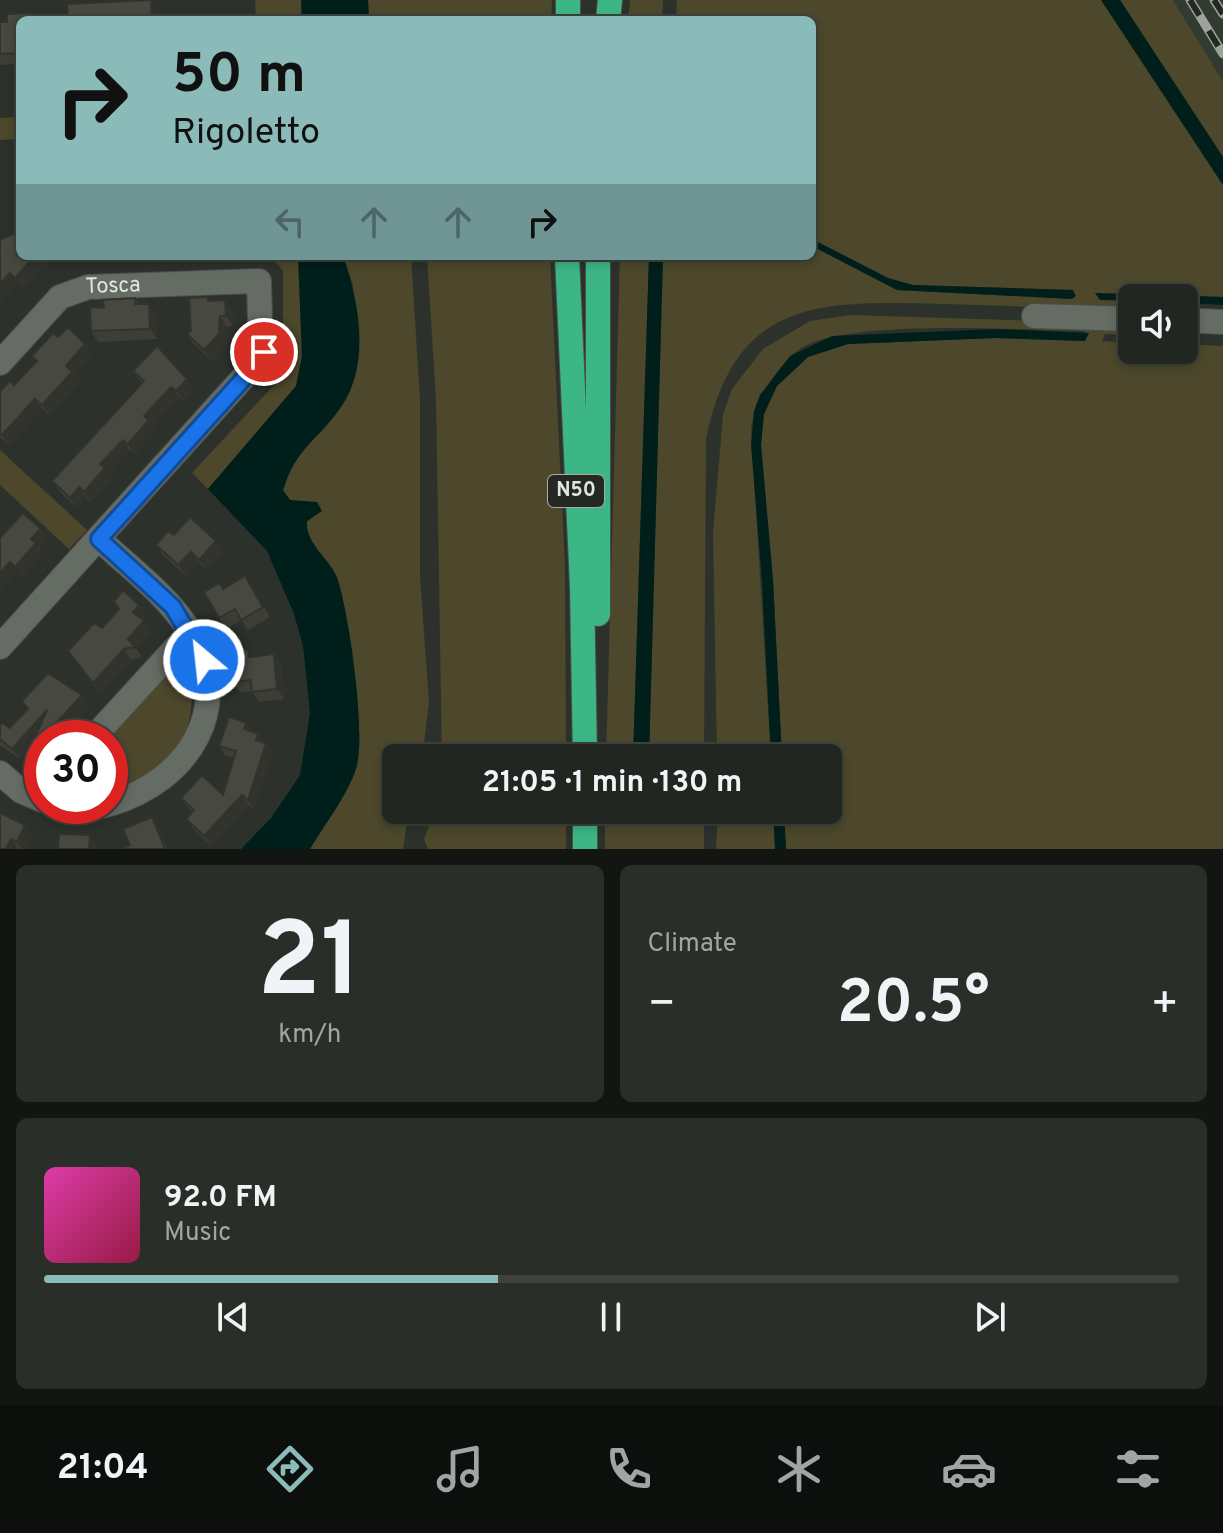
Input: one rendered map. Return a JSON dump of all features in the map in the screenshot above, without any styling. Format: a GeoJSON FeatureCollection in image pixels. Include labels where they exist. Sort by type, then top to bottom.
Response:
{"type":"FeatureCollection","features":[{"type":"Feature","properties":{"kind":"highway","name":"N50"},"geometry":{"type":"LineString","coordinates":[[567,260],[582,587],[585,744]]}},
{"type":"Feature","properties":{"kind":"highway","name":"N50"},"geometry":{"type":"LineString","coordinates":[[598,260],[598,744]]}},
{"type":"Feature","properties":{"kind":"highway"},"geometry":{"type":"LineString","coordinates":[[585,824],[585,849]]}},
{"type":"Feature","properties":{"kind":"highway"},"geometry":{"type":"LineString","coordinates":[[597,824],[597,849]]}},
{"type":"Feature","properties":{"kind":"street","name":"Tosca"},"geometry":{"type":"LineString","coordinates":[[0,363],[60,297],[88,287],[259,281],[261,358],[99,539]]}},
{"type":"Feature","properties":{"kind":"street"},"geometry":{"type":"LineString","coordinates":[[1034,316],[1118,319]]}},
{"type":"Feature","properties":{"kind":"street"},"geometry":{"type":"LineString","coordinates":[[1198,321],[1223,322]]}},
{"type":"Feature","properties":{"kind":"street"},"geometry":{"type":"LineString","coordinates":[[0,647],[99,539],[173,607],[204,660],[207,695],[200,734],[178,767],[142,795],[128,799]]}},
{"type":"Feature","properties":{"kind":"street"},"geometry":{"type":"LineString","coordinates":[[109,720],[190,632]]}},
{"type":"Feature","properties":{"kind":"street"},"geometry":{"type":"LineString","coordinates":[[0,773],[24,792]]}},
{"type":"Feature","properties":{"kind":"shaded area"},"geometry":{"type":"Polygon","coordinates":[[[255,0],[301,0],[302,16],[256,16],[255,0]]]}},
{"type":"Feature","properties":{"kind":"shaded area"},"geometry":{"type":"Polygon","coordinates":[[[368,0],[552,0],[551,16],[369,16],[368,0]]]}},
{"type":"Feature","properties":{"kind":"shaded area"},"geometry":{"type":"Polygon","coordinates":[[[630,0],[663,0],[662,16],[628,16],[630,0]]]}},
{"type":"Feature","properties":{"kind":"shaded area"},"geometry":{"type":"Polygon","coordinates":[[[677,0],[1101,0],[1223,185],[1223,297],[1198,296],[1198,284],[1118,284],[1118,294],[1095,293],[1100,300],[1118,301],[1118,310],[859,304],[822,308],[790,317],[762,333],[738,358],[720,392],[706,439],[704,744],[649,744],[663,260],[816,260],[816,248],[897,290],[1072,299],[1075,296],[1073,290],[913,285],[888,278],[816,241],[816,16],[676,16],[677,0]]]}},
{"type":"Feature","properties":{"kind":"shaded area"},"geometry":{"type":"Polygon","coordinates":[[[1120,0],[1173,0],[1223,82],[1223,157],[1120,0]]]}},
{"type":"Feature","properties":{"kind":"shaded area"},"geometry":{"type":"Polygon","coordinates":[[[1173,0],[1223,0],[1223,82],[1218,75],[1173,0]]]}},
{"type":"Feature","properties":{"kind":"shaded area"},"geometry":{"type":"Polygon","coordinates":[[[16,117],[16,139],[0,140],[0,118],[16,117]]]}},
{"type":"Feature","properties":{"kind":"shaded area"},"geometry":{"type":"Polygon","coordinates":[[[274,260],[298,260],[302,356],[296,386],[208,489],[192,473],[273,386],[283,368],[283,271],[274,260]]]}},
{"type":"Feature","properties":{"kind":"shaded area"},"geometry":{"type":"Polygon","coordinates":[[[344,260],[411,260],[420,400],[420,576],[429,703],[424,744],[382,744],[382,824],[407,824],[403,849],[310,849],[356,768],[358,723],[342,594],[306,530],[307,522],[321,511],[290,500],[283,491],[290,470],[308,442],[337,413],[353,285],[344,260]]]}},
{"type":"Feature","properties":{"kind":"shaded area"},"geometry":{"type":"Polygon","coordinates":[[[427,260],[550,260],[565,567],[566,744],[442,744],[436,399],[427,260]]]}},
{"type":"Feature","properties":{"kind":"shaded area"},"geometry":{"type":"Polygon","coordinates":[[[620,260],[649,260],[633,744],[606,744],[620,260]]]}},
{"type":"Feature","properties":{"kind":"shaded area"},"geometry":{"type":"Polygon","coordinates":[[[850,315],[1118,324],[1118,334],[1105,334],[1102,341],[1118,342],[1118,364],[1198,364],[1198,345],[1223,346],[1223,849],[786,849],[785,824],[842,824],[842,744],[781,744],[773,580],[761,445],[764,414],[777,386],[808,357],[848,344],[996,338],[1085,341],[1088,334],[1084,331],[980,328],[897,329],[827,338],[803,347],[785,362],[763,394],[751,428],[770,744],[717,744],[713,532],[723,415],[732,389],[763,349],[810,321],[850,315]]]}},
{"type":"Feature","properties":{"kind":"shaded area"},"geometry":{"type":"Polygon","coordinates":[[[0,450],[87,530],[69,549],[0,485],[0,450]]]}},
{"type":"Feature","properties":{"kind":"shaded area"},"geometry":{"type":"Polygon","coordinates":[[[182,651],[191,679],[188,726],[175,754],[128,788],[128,720],[120,720],[182,651]]]}},
{"type":"Feature","properties":{"kind":"shaded area"},"geometry":{"type":"Polygon","coordinates":[[[430,824],[566,824],[566,849],[428,849],[424,839],[430,824]]]}},
{"type":"Feature","properties":{"kind":"shaded area"},"geometry":{"type":"Polygon","coordinates":[[[605,824],[704,824],[704,849],[605,849],[605,824]]]}},
{"type":"Feature","properties":{"kind":"shaded area"},"geometry":{"type":"Polygon","coordinates":[[[717,824],[774,824],[775,849],[716,849],[717,824]]]}},
{"type":"Feature","properties":{"kind":"water"},"geometry":{"type":"Polygon","coordinates":[[[301,0],[368,0],[369,16],[302,16],[301,0]]]}},
{"type":"Feature","properties":{"kind":"water"},"geometry":{"type":"Polygon","coordinates":[[[1101,0],[1120,0],[1223,157],[1223,185],[1101,0]]]}},
{"type":"Feature","properties":{"kind":"water"},"geometry":{"type":"Polygon","coordinates":[[[816,241],[888,278],[913,285],[1073,290],[1076,296],[1072,299],[897,290],[816,248],[816,241]]]}},
{"type":"Feature","properties":{"kind":"water"},"geometry":{"type":"Polygon","coordinates":[[[298,260],[344,260],[358,314],[356,375],[339,410],[294,464],[283,490],[290,500],[317,502],[322,511],[307,521],[307,530],[314,545],[335,572],[342,597],[355,674],[359,752],[347,789],[310,849],[241,849],[271,818],[300,775],[310,713],[303,646],[294,614],[267,551],[208,489],[296,386],[302,356],[298,260]]]}},
{"type":"Feature","properties":{"kind":"water"},"geometry":{"type":"Polygon","coordinates":[[[649,260],[663,260],[649,744],[633,744],[649,260]]]}},
{"type":"Feature","properties":{"kind":"water"},"geometry":{"type":"Polygon","coordinates":[[[1095,293],[1118,294],[1118,300],[1100,300],[1095,293]]]}},
{"type":"Feature","properties":{"kind":"water"},"geometry":{"type":"Polygon","coordinates":[[[1198,296],[1223,297],[1223,305],[1198,304],[1198,296]]]}},
{"type":"Feature","properties":{"kind":"water"},"geometry":{"type":"Polygon","coordinates":[[[997,329],[1089,333],[1085,341],[996,338],[848,344],[808,357],[777,386],[764,414],[761,445],[773,580],[781,744],[770,744],[751,445],[754,411],[760,395],[790,356],[832,336],[997,329]]]}},
{"type":"Feature","properties":{"kind":"water"},"geometry":{"type":"Polygon","coordinates":[[[774,824],[785,824],[786,849],[775,849],[774,824]]]}},
{"type":"Feature","properties":{"kind":"building"},"geometry":{"type":"Polygon","coordinates":[[[151,0],[152,16],[68,16],[67,4],[151,0]]]}},
{"type":"Feature","properties":{"kind":"building"},"geometry":{"type":"Polygon","coordinates":[[[30,13],[30,16],[16,16],[16,53],[0,54],[0,22],[7,22],[7,14],[30,13]]]}},
{"type":"Feature","properties":{"kind":"building"},"geometry":{"type":"Polygon","coordinates":[[[16,233],[16,260],[31,260],[15,278],[10,273],[0,284],[0,241],[16,233]]]}},
{"type":"Feature","properties":{"kind":"building"},"geometry":{"type":"Polygon","coordinates":[[[208,297],[208,301],[225,300],[226,316],[220,316],[219,334],[204,350],[187,334],[191,330],[189,298],[208,297]]]}},
{"type":"Feature","properties":{"kind":"building"},"geometry":{"type":"Polygon","coordinates":[[[135,298],[135,304],[149,304],[150,329],[91,331],[90,307],[104,308],[103,300],[135,298]]]}},
{"type":"Feature","properties":{"kind":"building"},"geometry":{"type":"Polygon","coordinates":[[[68,327],[85,344],[66,366],[72,372],[42,405],[35,399],[0,434],[0,391],[10,381],[14,385],[37,361],[32,356],[53,333],[58,337],[68,327]]]}},
{"type":"Feature","properties":{"kind":"building"},"geometry":{"type":"Polygon","coordinates":[[[157,346],[187,379],[176,391],[171,387],[144,416],[149,420],[128,444],[123,440],[100,464],[105,468],[84,492],[79,487],[70,498],[52,481],[144,381],[133,371],[157,346]]]}},
{"type":"Feature","properties":{"kind":"building"},"geometry":{"type":"Polygon","coordinates":[[[23,513],[41,529],[31,539],[36,543],[15,567],[10,562],[0,573],[0,538],[23,513]]]}},
{"type":"Feature","properties":{"kind":"building"},"geometry":{"type":"Polygon","coordinates":[[[190,517],[216,541],[199,560],[191,552],[178,565],[156,545],[168,531],[174,535],[190,517]]]}},
{"type":"Feature","properties":{"kind":"building"},"geometry":{"type":"Polygon","coordinates":[[[245,576],[263,607],[241,620],[235,609],[219,618],[204,592],[220,583],[223,589],[245,576]]]}},
{"type":"Feature","properties":{"kind":"building"},"geometry":{"type":"Polygon","coordinates":[[[123,590],[139,605],[133,612],[144,621],[128,639],[135,647],[124,649],[93,683],[68,651],[94,623],[102,628],[119,609],[114,601],[123,590]]]}},
{"type":"Feature","properties":{"kind":"building"},"geometry":{"type":"Polygon","coordinates":[[[248,649],[249,657],[274,654],[277,689],[252,692],[251,680],[233,682],[230,651],[248,649]]]}},
{"type":"Feature","properties":{"kind":"building"},"geometry":{"type":"Polygon","coordinates":[[[48,673],[82,695],[59,720],[43,720],[47,710],[38,720],[24,720],[24,736],[12,749],[0,739],[0,725],[2,723],[10,728],[28,709],[22,701],[48,673]]]}},
{"type":"Feature","properties":{"kind":"building"},"geometry":{"type":"Polygon","coordinates":[[[229,717],[247,723],[244,729],[258,734],[256,740],[266,743],[248,800],[242,795],[204,836],[186,819],[194,810],[181,798],[202,775],[223,795],[236,751],[219,746],[229,717]]]}},
{"type":"Feature","properties":{"kind":"building"},"geometry":{"type":"Polygon","coordinates":[[[0,813],[25,825],[17,842],[11,839],[6,849],[0,849],[0,813]]]}},
{"type":"Feature","properties":{"kind":"building"},"geometry":{"type":"Polygon","coordinates":[[[152,817],[165,849],[121,849],[130,845],[123,829],[152,817]]]}},
{"type":"Feature","properties":{"kind":"building"},"geometry":{"type":"Polygon","coordinates":[[[59,834],[90,835],[89,849],[58,849],[59,834]]]}},
{"type":"Feature","properties":{"kind":"railway"},"geometry":{"type":"LineString","coordinates":[[1190,0],[1223,54]]}},
{"type":"Feature","properties":{"kind":"railway"},"geometry":{"type":"LineString","coordinates":[[1214,0],[1223,14]]}},
{"type":"Feature","properties":{"kind":"route"},"geometry":{"type":"LineString","coordinates":[[204,660],[173,607],[99,539],[255,366],[264,352]]}}]}
